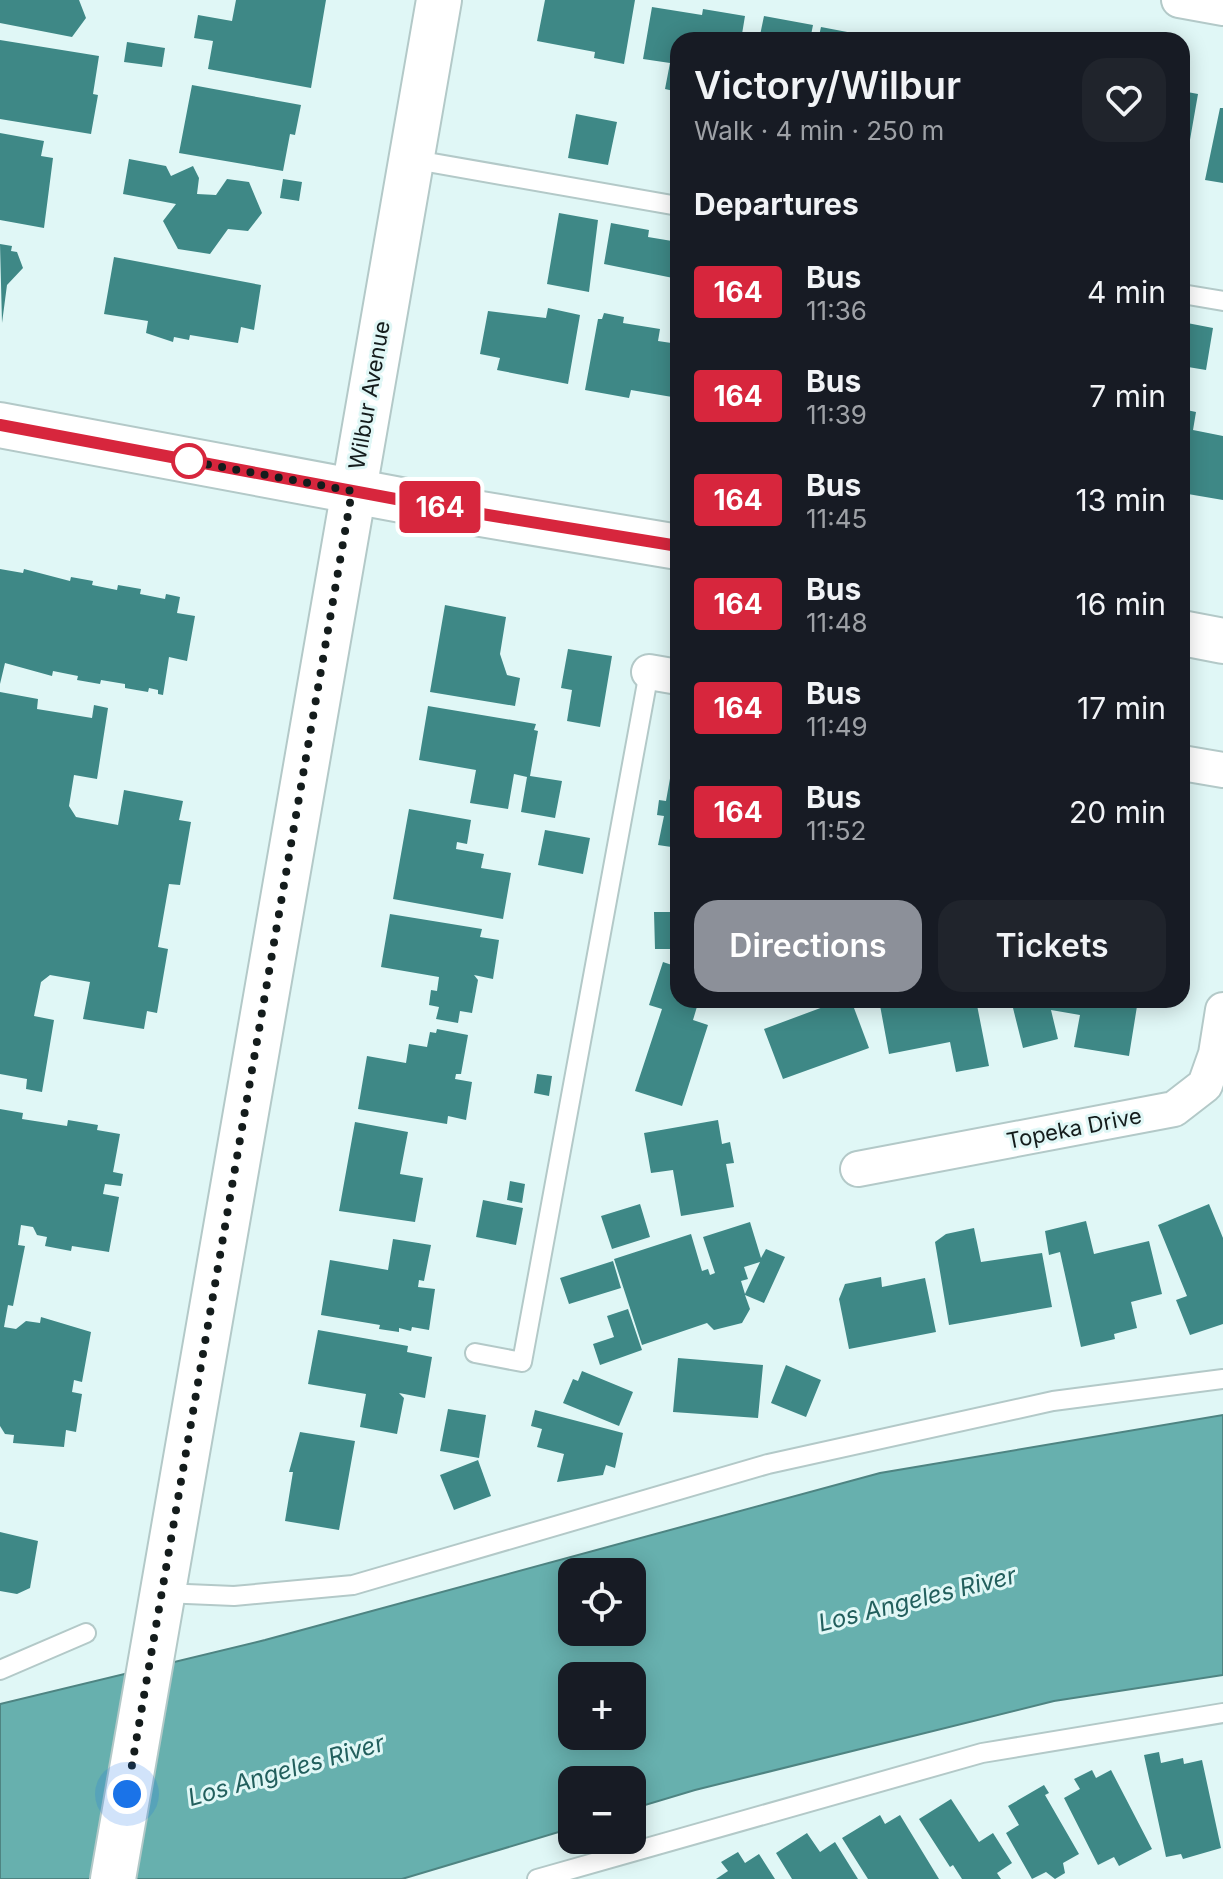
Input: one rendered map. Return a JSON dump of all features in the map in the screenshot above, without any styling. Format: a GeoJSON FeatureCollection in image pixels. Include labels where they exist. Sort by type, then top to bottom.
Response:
{"type":"FeatureCollection","features":[{"type":"Feature","properties":{"kind":"main road","name":"Wilbur Avenue"},"geometry":{"type":"LineString","coordinates":[[113,1879],[439,0]]}},
{"type":"Feature","properties":{"kind":"main road"},"geometry":{"type":"LineString","coordinates":[[0,425],[352,491],[670,546]]}},
{"type":"Feature","properties":{"kind":"main road"},"geometry":{"type":"LineString","coordinates":[[1190,635],[1223,641]]}},
{"type":"Feature","properties":{"kind":"street"},"geometry":{"type":"LineString","coordinates":[[1179,0],[1223,8]]}},
{"type":"Feature","properties":{"kind":"street"},"geometry":{"type":"LineString","coordinates":[[1190,764],[1223,770]]}},
{"type":"Feature","properties":{"kind":"street","name":"Topeka Drive"},"geometry":{"type":"LineString","coordinates":[[858,1169],[1174,1109],[1205,1085],[1216,1054],[1223,1010]]}},
{"type":"Feature","properties":{"kind":"lane"},"geometry":{"type":"LineString","coordinates":[[410,159],[670,205]]}},
{"type":"Feature","properties":{"kind":"lane"},"geometry":{"type":"LineString","coordinates":[[1190,295],[1223,301]]}},
{"type":"Feature","properties":{"kind":"lane"},"geometry":{"type":"LineString","coordinates":[[475,1353],[522,1362],[664,675]]}},
{"type":"Feature","properties":{"kind":"lane"},"geometry":{"type":"LineString","coordinates":[[159,1609],[353,1585],[768,1464],[1053,1401],[1223,1379]]}},
{"type":"Feature","properties":{"kind":"lane"},"geometry":{"type":"LineString","coordinates":[[0,1670],[86,1633]]}},
{"type":"Feature","properties":{"kind":"lane"},"geometry":{"type":"LineString","coordinates":[[537,1879],[982,1753],[1223,1713]]}},
{"type":"Feature","properties":{"kind":"water","name":"Los Angeles River"},"geometry":{"type":"Polygon","coordinates":[[[1223,1415],[1223,1675],[1054,1701],[646,1805],[646,1766],[558,1766],[558,1832],[402,1879],[0,1879],[0,1704],[265,1640],[558,1560],[558,1646],[646,1646],[646,1558],[567,1558],[880,1473],[1223,1415]]]}},
{"type":"Feature","properties":{"kind":"building"},"geometry":{"type":"Polygon","coordinates":[[[0,0],[79,0],[86,18],[72,37],[0,23],[0,0]]]}},
{"type":"Feature","properties":{"kind":"building"},"geometry":{"type":"Polygon","coordinates":[[[236,0],[326,0],[311,88],[208,69],[213,41],[194,38],[198,15],[232,21],[236,0]]]}},
{"type":"Feature","properties":{"kind":"building"},"geometry":{"type":"Polygon","coordinates":[[[545,0],[635,0],[624,64],[594,58],[595,52],[537,41],[545,0]]]}},
{"type":"Feature","properties":{"kind":"building"},"geometry":{"type":"Polygon","coordinates":[[[652,7],[702,15],[703,9],[745,16],[742,32],[670,32],[670,63],[643,59],[652,7]]]}},
{"type":"Feature","properties":{"kind":"building"},"geometry":{"type":"Polygon","coordinates":[[[764,16],[813,25],[812,32],[761,32],[764,16]]]}},
{"type":"Feature","properties":{"kind":"building"},"geometry":{"type":"Polygon","coordinates":[[[821,27],[847,32],[820,32],[821,27]]]}},
{"type":"Feature","properties":{"kind":"building"},"geometry":{"type":"Polygon","coordinates":[[[0,40],[99,56],[93,94],[98,95],[91,134],[0,119],[0,40]]]}},
{"type":"Feature","properties":{"kind":"building"},"geometry":{"type":"Polygon","coordinates":[[[127,42],[165,48],[162,67],[124,62],[127,42]]]}},
{"type":"Feature","properties":{"kind":"building"},"geometry":{"type":"Polygon","coordinates":[[[670,63],[670,90],[665,89],[670,63]]]}},
{"type":"Feature","properties":{"kind":"building"},"geometry":{"type":"Polygon","coordinates":[[[192,85],[301,105],[295,135],[290,134],[283,171],[179,153],[192,85]]]}},
{"type":"Feature","properties":{"kind":"building"},"geometry":{"type":"Polygon","coordinates":[[[1190,92],[1198,94],[1190,140],[1190,92]]]}},
{"type":"Feature","properties":{"kind":"building"},"geometry":{"type":"Polygon","coordinates":[[[1220,108],[1223,108],[1223,183],[1205,180],[1220,108]]]}},
{"type":"Feature","properties":{"kind":"building"},"geometry":{"type":"Polygon","coordinates":[[[576,114],[617,122],[608,165],[568,158],[576,114]]]}},
{"type":"Feature","properties":{"kind":"building"},"geometry":{"type":"Polygon","coordinates":[[[0,133],[44,141],[41,156],[53,158],[44,228],[0,220],[0,133]]]}},
{"type":"Feature","properties":{"kind":"building"},"geometry":{"type":"Polygon","coordinates":[[[129,159],[166,166],[171,176],[193,166],[199,178],[197,194],[216,195],[227,179],[249,182],[262,213],[248,231],[228,229],[210,254],[178,249],[163,221],[176,204],[123,194],[129,159]]]}},
{"type":"Feature","properties":{"kind":"building"},"geometry":{"type":"Polygon","coordinates":[[[283,179],[302,182],[299,201],[280,198],[283,179]]]}},
{"type":"Feature","properties":{"kind":"building"},"geometry":{"type":"Polygon","coordinates":[[[559,213],[598,220],[589,292],[547,284],[559,213]]]}},
{"type":"Feature","properties":{"kind":"building"},"geometry":{"type":"Polygon","coordinates":[[[611,223],[649,230],[648,237],[670,241],[670,277],[604,264],[611,223]]]}},
{"type":"Feature","properties":{"kind":"building"},"geometry":{"type":"Polygon","coordinates":[[[0,244],[12,246],[11,251],[17,252],[23,268],[7,285],[2,323],[0,244]]]}},
{"type":"Feature","properties":{"kind":"building"},"geometry":{"type":"Polygon","coordinates":[[[114,257],[261,285],[254,330],[241,327],[238,343],[190,335],[189,340],[174,337],[173,342],[146,333],[148,321],[104,314],[114,257]]]}},
{"type":"Feature","properties":{"kind":"building"},"geometry":{"type":"Polygon","coordinates":[[[548,308],[580,315],[568,384],[497,370],[500,358],[480,354],[488,311],[546,318],[548,308]]]}},
{"type":"Feature","properties":{"kind":"building"},"geometry":{"type":"Polygon","coordinates":[[[604,313],[624,317],[623,323],[660,329],[658,341],[670,343],[670,397],[631,390],[629,398],[585,390],[598,319],[602,319],[604,313]]]}},
{"type":"Feature","properties":{"kind":"building"},"geometry":{"type":"Polygon","coordinates":[[[1190,324],[1213,328],[1206,370],[1190,367],[1190,324]]]}},
{"type":"Feature","properties":{"kind":"building"},"geometry":{"type":"Polygon","coordinates":[[[1190,411],[1196,412],[1193,430],[1223,436],[1223,500],[1190,494],[1190,411]]]}},
{"type":"Feature","properties":{"kind":"building"},"geometry":{"type":"Polygon","coordinates":[[[0,569],[23,573],[24,569],[70,581],[71,577],[117,590],[118,585],[141,589],[140,594],[165,599],[166,594],[180,597],[177,613],[195,616],[187,661],[169,657],[163,695],[149,688],[148,692],[125,688],[125,684],[77,680],[78,676],[53,671],[52,676],[5,663],[0,684],[0,569]]]}},
{"type":"Feature","properties":{"kind":"building"},"geometry":{"type":"Polygon","coordinates":[[[445,605],[506,617],[500,654],[507,675],[520,678],[515,706],[430,692],[445,605]]]}},
{"type":"Feature","properties":{"kind":"building"},"geometry":{"type":"Polygon","coordinates":[[[568,649],[612,656],[600,727],[567,721],[572,690],[561,688],[568,649]]]}},
{"type":"Feature","properties":{"kind":"building"},"geometry":{"type":"Polygon","coordinates":[[[0,692],[38,699],[37,709],[92,718],[94,705],[108,708],[97,779],[74,775],[69,806],[76,817],[118,825],[124,790],[183,801],[179,820],[191,822],[180,885],[169,884],[158,947],[168,949],[157,1013],[147,1011],[144,1029],[83,1019],[90,982],[50,975],[41,982],[34,1016],[54,1020],[42,1092],[26,1089],[27,1079],[0,1074],[0,692]]]}},
{"type":"Feature","properties":{"kind":"building"},"geometry":{"type":"Polygon","coordinates":[[[428,706],[536,724],[534,730],[538,731],[530,776],[562,781],[555,818],[521,812],[527,777],[514,774],[508,809],[470,803],[476,770],[419,760],[428,706]]]}},
{"type":"Feature","properties":{"kind":"building"},"geometry":{"type":"Polygon","coordinates":[[[670,778],[670,847],[658,845],[664,816],[657,815],[659,800],[666,801],[670,778]]]}},
{"type":"Feature","properties":{"kind":"building"},"geometry":{"type":"Polygon","coordinates":[[[409,809],[471,820],[467,844],[457,842],[456,849],[484,854],[481,868],[511,873],[503,919],[393,899],[409,809]]]}},
{"type":"Feature","properties":{"kind":"building"},"geometry":{"type":"Polygon","coordinates":[[[545,830],[590,838],[583,874],[538,865],[545,830]]]}},
{"type":"Feature","properties":{"kind":"building"},"geometry":{"type":"Polygon","coordinates":[[[654,912],[670,912],[670,949],[655,949],[654,912]]]}},
{"type":"Feature","properties":{"kind":"building"},"geometry":{"type":"Polygon","coordinates":[[[390,914],[482,929],[480,937],[499,940],[493,979],[474,975],[478,980],[472,1013],[460,1011],[458,1023],[436,1019],[439,1007],[429,1005],[431,990],[437,991],[439,977],[381,967],[390,914]]]}},
{"type":"Feature","properties":{"kind":"building"},"geometry":{"type":"Polygon","coordinates":[[[663,962],[670,964],[670,1008],[697,1008],[693,1020],[708,1025],[682,1106],[635,1091],[662,1009],[649,1005],[663,962]]]}},
{"type":"Feature","properties":{"kind":"building"},"geometry":{"type":"Polygon","coordinates":[[[820,1008],[854,1008],[869,1048],[783,1079],[764,1029],[820,1008]]]}},
{"type":"Feature","properties":{"kind":"building"},"geometry":{"type":"Polygon","coordinates":[[[880,1008],[978,1008],[989,1066],[956,1072],[950,1042],[889,1054],[880,1008]]]}},
{"type":"Feature","properties":{"kind":"building"},"geometry":{"type":"Polygon","coordinates":[[[1013,1008],[1137,1008],[1129,1056],[1074,1047],[1080,1015],[1051,1010],[1058,1039],[1023,1048],[1013,1008]]]}},
{"type":"Feature","properties":{"kind":"building"},"geometry":{"type":"Polygon","coordinates":[[[437,1029],[468,1035],[461,1074],[456,1074],[455,1079],[472,1082],[466,1120],[448,1116],[447,1124],[358,1109],[367,1056],[406,1063],[409,1044],[427,1047],[430,1032],[436,1033],[437,1029]]]}},
{"type":"Feature","properties":{"kind":"building"},"geometry":{"type":"Polygon","coordinates":[[[537,1074],[552,1076],[549,1096],[534,1093],[537,1074]]]}},
{"type":"Feature","properties":{"kind":"building"},"geometry":{"type":"Polygon","coordinates":[[[0,1109],[23,1113],[22,1119],[67,1126],[68,1120],[98,1125],[97,1130],[120,1134],[113,1172],[123,1174],[121,1186],[105,1184],[103,1194],[119,1197],[109,1252],[72,1246],[71,1251],[45,1246],[47,1237],[37,1235],[33,1227],[21,1225],[18,1245],[25,1246],[13,1306],[8,1305],[4,1327],[16,1329],[26,1321],[40,1323],[41,1317],[91,1332],[82,1382],[74,1380],[72,1392],[82,1394],[76,1432],[66,1430],[64,1447],[13,1443],[14,1435],[5,1434],[0,1426],[0,1109]]]}},
{"type":"Feature","properties":{"kind":"building"},"geometry":{"type":"Polygon","coordinates":[[[718,1120],[722,1144],[730,1142],[734,1163],[726,1164],[734,1207],[681,1216],[673,1170],[651,1173],[644,1133],[718,1120]]]}},
{"type":"Feature","properties":{"kind":"building"},"geometry":{"type":"Polygon","coordinates":[[[355,1122],[408,1132],[400,1174],[423,1178],[415,1222],[339,1211],[355,1122]]]}},
{"type":"Feature","properties":{"kind":"building"},"geometry":{"type":"Polygon","coordinates":[[[510,1181],[525,1184],[522,1203],[507,1200],[510,1181]]]}},
{"type":"Feature","properties":{"kind":"building"},"geometry":{"type":"Polygon","coordinates":[[[483,1200],[523,1208],[516,1245],[476,1237],[483,1200]]]}},
{"type":"Feature","properties":{"kind":"building"},"geometry":{"type":"Polygon","coordinates":[[[640,1204],[650,1237],[612,1249],[601,1216],[640,1204]]]}},
{"type":"Feature","properties":{"kind":"building"},"geometry":{"type":"Polygon","coordinates":[[[1209,1204],[1223,1238],[1223,1324],[1190,1335],[1176,1300],[1187,1296],[1158,1225],[1209,1204]]]}},
{"type":"Feature","properties":{"kind":"building"},"geometry":{"type":"Polygon","coordinates":[[[1086,1221],[1094,1254],[1149,1241],[1162,1294],[1131,1302],[1137,1328],[1114,1334],[1115,1339],[1081,1347],[1060,1252],[1049,1255],[1045,1231],[1086,1221]]]}},
{"type":"Feature","properties":{"kind":"building"},"geometry":{"type":"Polygon","coordinates":[[[750,1222],[761,1258],[766,1249],[785,1257],[764,1303],[745,1295],[750,1309],[742,1323],[714,1330],[707,1323],[642,1345],[614,1259],[691,1234],[702,1271],[708,1269],[710,1275],[715,1273],[703,1237],[750,1222]],[[760,1262],[744,1267],[748,1279],[741,1281],[745,1294],[760,1262]]]}},
{"type":"Feature","properties":{"kind":"building"},"geometry":{"type":"Polygon","coordinates":[[[974,1228],[981,1262],[1042,1253],[1052,1307],[949,1325],[935,1242],[946,1234],[974,1228]]]}},
{"type":"Feature","properties":{"kind":"building"},"geometry":{"type":"Polygon","coordinates":[[[393,1239],[431,1245],[424,1281],[419,1280],[418,1287],[435,1289],[429,1330],[412,1327],[411,1331],[399,1328],[399,1332],[379,1329],[380,1325],[321,1315],[330,1260],[388,1270],[393,1239]]]}},
{"type":"Feature","properties":{"kind":"building"},"geometry":{"type":"Polygon","coordinates":[[[613,1261],[621,1288],[569,1304],[560,1278],[613,1261]]]}},
{"type":"Feature","properties":{"kind":"building"},"geometry":{"type":"Polygon","coordinates":[[[881,1277],[882,1287],[925,1278],[936,1332],[849,1349],[839,1299],[845,1284],[881,1277]]]}},
{"type":"Feature","properties":{"kind":"building"},"geometry":{"type":"Polygon","coordinates":[[[628,1309],[642,1350],[600,1365],[593,1344],[614,1337],[607,1316],[628,1309]]]}},
{"type":"Feature","properties":{"kind":"building"},"geometry":{"type":"Polygon","coordinates":[[[318,1330],[408,1346],[407,1352],[432,1357],[425,1398],[399,1393],[404,1398],[397,1434],[360,1427],[366,1394],[308,1384],[318,1330]]]}},
{"type":"Feature","properties":{"kind":"building"},"geometry":{"type":"Polygon","coordinates":[[[678,1358],[763,1365],[758,1418],[673,1412],[678,1358]]]}},
{"type":"Feature","properties":{"kind":"building"},"geometry":{"type":"Polygon","coordinates":[[[786,1365],[821,1380],[806,1417],[771,1403],[786,1365]]]}},
{"type":"Feature","properties":{"kind":"building"},"geometry":{"type":"Polygon","coordinates":[[[582,1371],[633,1392],[619,1426],[563,1403],[573,1379],[578,1381],[582,1371]]]}},
{"type":"Feature","properties":{"kind":"building"},"geometry":{"type":"Polygon","coordinates":[[[448,1409],[486,1415],[479,1458],[440,1451],[448,1409]]]}},
{"type":"Feature","properties":{"kind":"building"},"geometry":{"type":"Polygon","coordinates":[[[535,1410],[623,1433],[615,1468],[606,1465],[603,1475],[557,1482],[564,1454],[537,1447],[542,1429],[531,1426],[535,1410]]]}},
{"type":"Feature","properties":{"kind":"building"},"geometry":{"type":"Polygon","coordinates":[[[300,1432],[355,1441],[339,1530],[285,1521],[293,1472],[289,1472],[300,1432]]]}},
{"type":"Feature","properties":{"kind":"building"},"geometry":{"type":"Polygon","coordinates":[[[478,1460],[491,1496],[454,1510],[440,1475],[478,1460]]]}},
{"type":"Feature","properties":{"kind":"building"},"geometry":{"type":"Polygon","coordinates":[[[0,1532],[38,1541],[30,1588],[17,1594],[0,1591],[0,1532]]]}},
{"type":"Feature","properties":{"kind":"building"},"geometry":{"type":"Polygon","coordinates":[[[1159,1752],[1161,1763],[1183,1758],[1184,1764],[1202,1760],[1221,1848],[1183,1859],[1181,1854],[1166,1857],[1144,1755],[1159,1752]]]}},
{"type":"Feature","properties":{"kind":"building"},"geometry":{"type":"Polygon","coordinates":[[[1092,1770],[1096,1778],[1111,1770],[1152,1849],[1119,1866],[1114,1857],[1098,1865],[1064,1798],[1080,1789],[1074,1779],[1092,1770]]]}},
{"type":"Feature","properties":{"kind":"building"},"geometry":{"type":"Polygon","coordinates":[[[1044,1785],[1049,1793],[1045,1795],[1079,1854],[1063,1863],[1065,1873],[1055,1879],[1046,1872],[1032,1879],[1006,1833],[1019,1825],[1008,1806],[1044,1785]]]}},
{"type":"Feature","properties":{"kind":"building"},"geometry":{"type":"Polygon","coordinates":[[[951,1799],[979,1842],[993,1833],[1012,1863],[997,1873],[1001,1879],[962,1879],[953,1865],[950,1867],[919,1819],[951,1799]]]}},
{"type":"Feature","properties":{"kind":"building"},"geometry":{"type":"Polygon","coordinates":[[[880,1815],[885,1824],[900,1815],[939,1879],[868,1879],[842,1838],[880,1815]]]}},
{"type":"Feature","properties":{"kind":"building"},"geometry":{"type":"Polygon","coordinates":[[[807,1833],[820,1852],[835,1842],[858,1879],[792,1879],[776,1853],[807,1833]]]}},
{"type":"Feature","properties":{"kind":"building"},"geometry":{"type":"Polygon","coordinates":[[[738,1852],[745,1863],[759,1854],[775,1879],[716,1879],[728,1871],[721,1862],[738,1852]]]}},
{"type":"Feature","properties":{"kind":"bus line","name":"164"},"geometry":{"type":"LineString","coordinates":[[0,425],[433,506],[670,545]]}},
{"type":"Feature","properties":{"kind":"route"},"geometry":{"type":"LineString","coordinates":[[127,1794],[352,491],[184,460],[189,461]]}}]}
